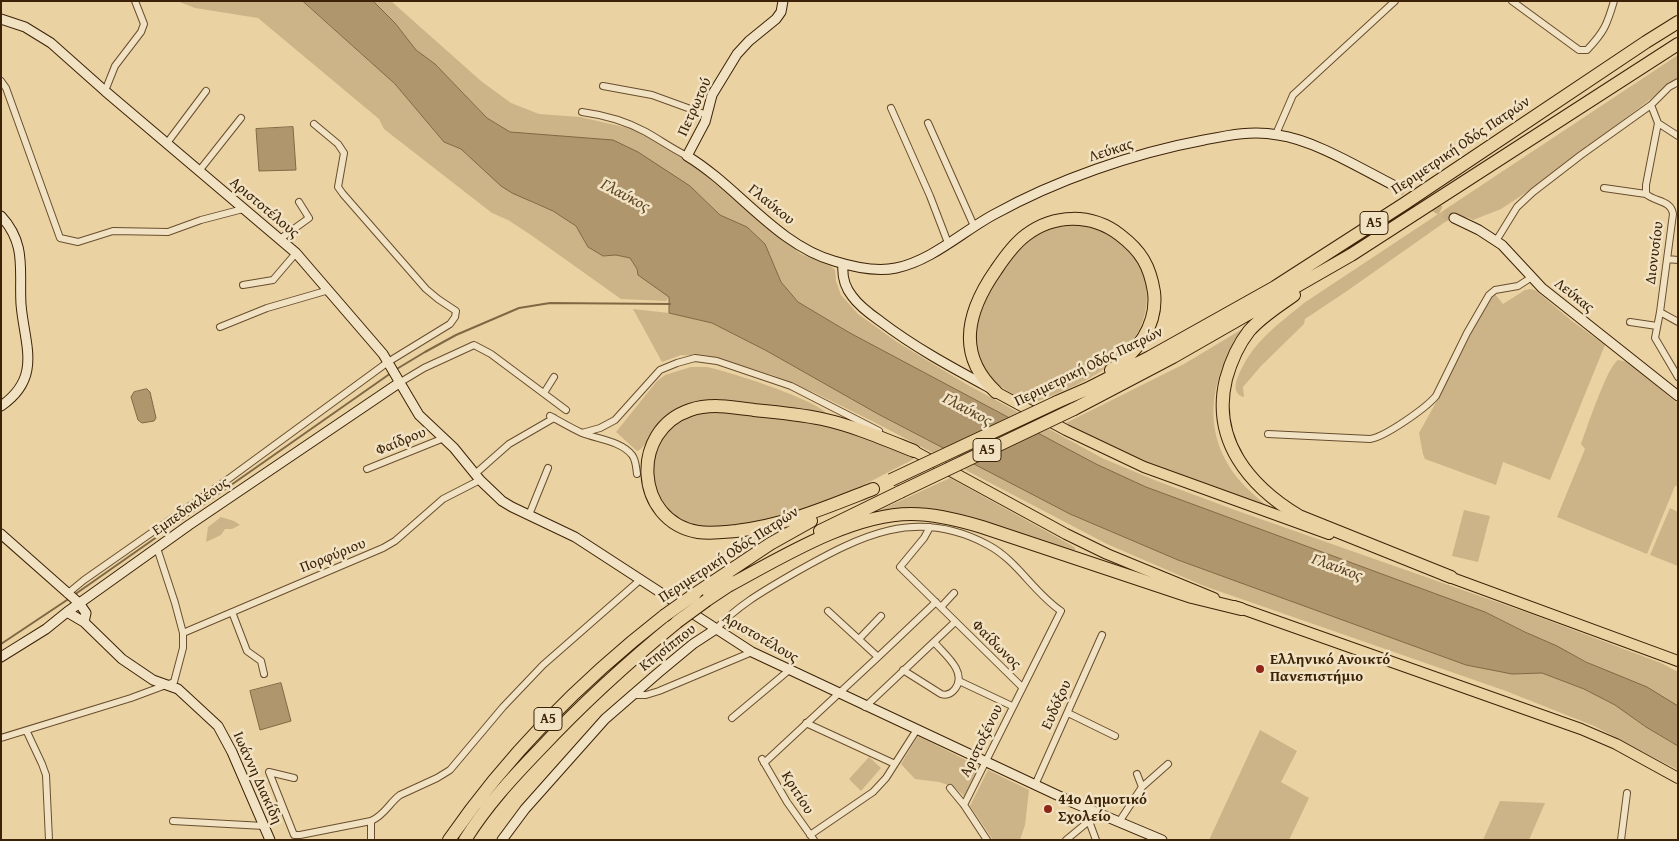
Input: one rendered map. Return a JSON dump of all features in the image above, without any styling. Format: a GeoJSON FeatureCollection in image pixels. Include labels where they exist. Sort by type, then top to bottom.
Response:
{"type":"FeatureCollection","features":[{"type":"Feature","properties":{"kind":"highway","name":"Περιμετρική Οδός Πατρών"},"geometry":{"type":"LineString","coordinates":[[449,840],[499,774],[549,717],[613,657],[664,616],[770,544],[873,488],[1150,357],[1275,287],[1404,204],[1678,22]]}},
{"type":"Feature","properties":{"kind":"highway","name":"Περιμετρική Οδός Πατρών"},"geometry":{"type":"LineString","coordinates":[[465,840],[480,816],[499,792],[574,712],[638,654],[677,622],[728,586],[796,544],[840,520],[1074,409],[1173,357],[1351,255],[1678,44]]}},
{"type":"Feature","properties":{"kind":"highway"},"geometry":{"type":"LineString","coordinates":[[996,392],[982,377],[975,363],[971,348],[969,334],[972,315],[977,302],[984,287],[999,265],[1024,236],[1040,226],[1058,220],[1077,218],[1096,222],[1113,230],[1140,253],[1152,277],[1153,313],[1144,338],[1123,362],[1060,400]]}},
{"type":"Feature","properties":{"kind":"highway"},"geometry":{"type":"LineString","coordinates":[[1351,255],[1270,313],[1245,337],[1235,354],[1225,383],[1223,410],[1227,433],[1235,456],[1246,472],[1270,496],[1292,512],[1325,528],[1451,577]]}},
{"type":"Feature","properties":{"kind":"highway"},"geometry":{"type":"LineString","coordinates":[[873,488],[803,517],[782,523],[734,531],[701,532],[675,523],[657,506],[648,483],[648,462],[656,437],[670,421],[676,416],[691,410],[710,406],[821,419],[852,427],[914,452]]}},
{"type":"Feature","properties":{"kind":"highway"},"geometry":{"type":"LineString","coordinates":[[728,586],[800,547],[848,527],[889,516],[917,514],[940,516],[965,522],[1192,597],[1241,609]]}},
{"type":"Feature","properties":{"kind":"main road"},"geometry":{"type":"LineString","coordinates":[[996,392],[1103,448],[1144,467],[1678,661]]}},
{"type":"Feature","properties":{"kind":"main road"},"geometry":{"type":"LineString","coordinates":[[914,452],[1106,554],[1241,609],[1581,729],[1616,744],[1678,778]]}},
{"type":"Feature","properties":{"kind":"street"},"geometry":{"type":"LineString","coordinates":[[105,91],[115,66],[141,32],[144,24],[135,1]]}},
{"type":"Feature","properties":{"kind":"street","name":"Πετρωτού"},"geometry":{"type":"LineString","coordinates":[[687,156],[703,126],[712,95],[737,54],[749,41],[776,19],[781,12],[783,1]]}},
{"type":"Feature","properties":{"kind":"street"},"geometry":{"type":"LineString","coordinates":[[1276,134],[1293,95],[1395,1]]}},
{"type":"Feature","properties":{"kind":"street"},"geometry":{"type":"LineString","coordinates":[[1512,1],[1583,51],[1587,50],[1602,34],[1614,2]]}},
{"type":"Feature","properties":{"kind":"street","name":"Αριστοτέλους"},"geometry":{"type":"LineString","coordinates":[[1,19],[26,27],[51,43],[296,253],[329,290],[389,364],[416,412],[432,429],[444,438],[478,477],[502,500],[575,537],[752,652],[788,671],[1091,811],[1162,840]]}},
{"type":"Feature","properties":{"kind":"street"},"geometry":{"type":"LineString","coordinates":[[1,81],[6,88],[60,238],[78,242],[113,231],[168,232],[201,220],[243,209]]}},
{"type":"Feature","properties":{"kind":"street"},"geometry":{"type":"LineString","coordinates":[[1496,240],[1511,214],[1533,192],[1651,105],[1669,87],[1678,82]]}},
{"type":"Feature","properties":{"kind":"street"},"geometry":{"type":"LineString","coordinates":[[603,86],[652,95],[707,115]]}},
{"type":"Feature","properties":{"kind":"street"},"geometry":{"type":"LineString","coordinates":[[167,142],[206,91]]}},
{"type":"Feature","properties":{"kind":"street"},"geometry":{"type":"LineString","coordinates":[[1651,105],[1658,122],[1678,136]]}},
{"type":"Feature","properties":{"kind":"street"},"geometry":{"type":"LineString","coordinates":[[891,108],[930,196],[948,243]]}},
{"type":"Feature","properties":{"kind":"street"},"geometry":{"type":"LineString","coordinates":[[582,112],[604,116],[638,128],[687,156]]}},
{"type":"Feature","properties":{"kind":"street"},"geometry":{"type":"LineString","coordinates":[[199,171],[241,118]]}},
{"type":"Feature","properties":{"kind":"street"},"geometry":{"type":"LineString","coordinates":[[1604,188],[1646,194],[1658,122]]}},
{"type":"Feature","properties":{"kind":"street"},"geometry":{"type":"LineString","coordinates":[[928,123],[974,226]]}},
{"type":"Feature","properties":{"kind":"street"},"geometry":{"type":"LineString","coordinates":[[67,594],[84,580],[389,364],[450,324],[455,317],[456,312],[454,308],[438,299],[426,289],[343,194],[338,187],[344,153],[338,144],[314,124]]}},
{"type":"Feature","properties":{"kind":"street","name":"Λεύκας"},"geometry":{"type":"LineString","coordinates":[[843,264],[877,269],[896,268],[923,258],[994,214],[1053,186],[1157,150],[1236,133],[1276,134],[1297,139],[1397,187]]}},
{"type":"Feature","properties":{"kind":"street","name":"Γλαύκου"},"geometry":{"type":"LineString","coordinates":[[687,156],[794,242],[832,261],[843,264]]}},
{"type":"Feature","properties":{"kind":"street","name":"Διονυσίου"},"geometry":{"type":"LineString","coordinates":[[1646,194],[1666,203],[1672,209],[1657,326]]}},
{"type":"Feature","properties":{"kind":"street"},"geometry":{"type":"LineString","coordinates":[[280,240],[309,218],[299,202]]}},
{"type":"Feature","properties":{"kind":"street"},"geometry":{"type":"LineString","coordinates":[[1,216],[13,234],[22,264],[21,304],[28,355],[22,385],[1,406]]}},
{"type":"Feature","properties":{"kind":"street","name":"Λεύκας"},"geometry":{"type":"LineString","coordinates":[[1454,218],[1496,240],[1552,296],[1678,396]]}},
{"type":"Feature","properties":{"kind":"street"},"geometry":{"type":"LineString","coordinates":[[243,285],[274,280],[296,253]]}},
{"type":"Feature","properties":{"kind":"street"},"geometry":{"type":"LineString","coordinates":[[1667,259],[1678,260]]}},
{"type":"Feature","properties":{"kind":"street"},"geometry":{"type":"LineString","coordinates":[[843,264],[846,286],[855,300],[865,310],[919,348],[996,392]]}},
{"type":"Feature","properties":{"kind":"street"},"geometry":{"type":"LineString","coordinates":[[1268,434],[1370,439],[1386,434],[1428,404],[1436,396],[1464,339],[1491,292],[1502,288],[1518,286],[1532,277]]}},
{"type":"Feature","properties":{"kind":"street"},"geometry":{"type":"LineString","coordinates":[[220,327],[260,311],[329,290]]}},
{"type":"Feature","properties":{"kind":"street"},"geometry":{"type":"LineString","coordinates":[[1660,312],[1678,322]]}},
{"type":"Feature","properties":{"kind":"street"},"geometry":{"type":"LineString","coordinates":[[1630,322],[1657,326],[1656,342],[1678,377]]}},
{"type":"Feature","properties":{"kind":"street"},"geometry":{"type":"LineString","coordinates":[[398,381],[474,345],[491,354],[566,410]]}},
{"type":"Feature","properties":{"kind":"street"},"geometry":{"type":"LineString","coordinates":[[582,433],[600,428],[615,420],[660,370],[694,358],[717,361],[791,386],[813,396],[914,452]]}},
{"type":"Feature","properties":{"kind":"street"},"geometry":{"type":"LineString","coordinates":[[544,393],[554,377]]}},
{"type":"Feature","properties":{"kind":"street","name":"Εμπεδοκλέους"},"geometry":{"type":"LineString","coordinates":[[1,657],[46,630],[67,612],[157,548],[398,381]]}},
{"type":"Feature","properties":{"kind":"street","name":"Πορφύριου"},"geometry":{"type":"LineString","coordinates":[[183,633],[383,548],[395,541],[439,502],[478,477],[509,444],[552,417],[582,433]]}},
{"type":"Feature","properties":{"kind":"street"},"geometry":{"type":"LineString","coordinates":[[582,433],[616,444],[628,451],[635,461],[637,474]]}},
{"type":"Feature","properties":{"kind":"street","name":"Φαίδρου"},"geometry":{"type":"LineString","coordinates":[[367,469],[444,438]]}},
{"type":"Feature","properties":{"kind":"street"},"geometry":{"type":"LineString","coordinates":[[529,515],[548,468]]}},
{"type":"Feature","properties":{"kind":"street","name":"Κτησίππου"},"geometry":{"type":"LineString","coordinates":[[502,840],[525,808],[577,748],[631,695],[693,644],[716,629],[733,612],[754,596],[845,546],[886,530],[930,527],[946,529],[968,536],[1004,556]]}},
{"type":"Feature","properties":{"kind":"street","name":"Φαίδωνος"},"geometry":{"type":"LineString","coordinates":[[930,527],[924,538],[900,566],[1022,687],[1061,611],[1049,602],[1004,556]]}},
{"type":"Feature","properties":{"kind":"street"},"geometry":{"type":"LineString","coordinates":[[1,534],[79,604],[86,613],[84,622]]}},
{"type":"Feature","properties":{"kind":"street"},"geometry":{"type":"LineString","coordinates":[[1,738],[27,732],[173,684],[176,680],[183,648],[183,633],[157,548]]}},
{"type":"Feature","properties":{"kind":"street"},"geometry":{"type":"LineString","coordinates":[[294,778],[268,772],[294,835],[371,821],[387,810],[400,795],[450,770],[485,727],[537,671],[640,580]]}},
{"type":"Feature","properties":{"kind":"street"},"geometry":{"type":"LineString","coordinates":[[895,764],[806,723],[938,604],[954,593]]}},
{"type":"Feature","properties":{"kind":"street"},"geometry":{"type":"LineString","coordinates":[[828,611],[878,658]]}},
{"type":"Feature","properties":{"kind":"street","name":"Ιωάννη Διακίδη"},"geometry":{"type":"LineString","coordinates":[[67,612],[84,622],[122,659],[153,680],[175,687],[183,692],[221,731],[270,840]]}},
{"type":"Feature","properties":{"kind":"street"},"geometry":{"type":"LineString","coordinates":[[232,612],[247,651],[261,661],[264,674]]}},
{"type":"Feature","properties":{"kind":"street"},"geometry":{"type":"LineString","coordinates":[[858,639],[880,616]]}},
{"type":"Feature","properties":{"kind":"street"},"geometry":{"type":"LineString","coordinates":[[865,707],[955,622]]}},
{"type":"Feature","properties":{"kind":"street","name":"Ευδόξου"},"geometry":{"type":"LineString","coordinates":[[1035,785],[1102,635]]}},
{"type":"Feature","properties":{"kind":"street"},"geometry":{"type":"LineString","coordinates":[[903,670],[943,695],[952,692],[959,681],[957,670],[934,642]]}},
{"type":"Feature","properties":{"kind":"street"},"geometry":{"type":"LineString","coordinates":[[631,695],[646,695],[659,691],[752,652]]}},
{"type":"Feature","properties":{"kind":"street"},"geometry":{"type":"LineString","coordinates":[[732,718],[788,671]]}},
{"type":"Feature","properties":{"kind":"street"},"geometry":{"type":"LineString","coordinates":[[959,681],[1012,706]]}},
{"type":"Feature","properties":{"kind":"street","name":"Αριστοξένου"},"geometry":{"type":"LineString","coordinates":[[964,805],[1022,687]]}},
{"type":"Feature","properties":{"kind":"street"},"geometry":{"type":"LineString","coordinates":[[1068,714],[1115,736]]}},
{"type":"Feature","properties":{"kind":"street","name":"Κριτίου"},"geometry":{"type":"LineString","coordinates":[[806,723],[763,761],[787,802],[812,838]]}},
{"type":"Feature","properties":{"kind":"street"},"geometry":{"type":"LineString","coordinates":[[812,838],[870,795],[886,778],[916,731]]}},
{"type":"Feature","properties":{"kind":"street"},"geometry":{"type":"LineString","coordinates":[[27,732],[46,776],[49,840]]}},
{"type":"Feature","properties":{"kind":"street"},"geometry":{"type":"LineString","coordinates":[[1119,822],[1142,787],[1168,764]]}},
{"type":"Feature","properties":{"kind":"street"},"geometry":{"type":"LineString","coordinates":[[1136,774],[1142,787]]}},
{"type":"Feature","properties":{"kind":"street"},"geometry":{"type":"LineString","coordinates":[[950,788],[964,805],[987,840]]}},
{"type":"Feature","properties":{"kind":"street"},"geometry":{"type":"LineString","coordinates":[[1621,840],[1627,793]]}},
{"type":"Feature","properties":{"kind":"street"},"geometry":{"type":"LineString","coordinates":[[1091,811],[1089,821],[1096,840]]}},
{"type":"Feature","properties":{"kind":"street"},"geometry":{"type":"LineString","coordinates":[[371,821],[371,840]]}},
{"type":"Feature","properties":{"kind":"street"},"geometry":{"type":"LineString","coordinates":[[1066,840],[1089,821]]}},
{"type":"Feature","properties":{"kind":"street"},"geometry":{"type":"LineString","coordinates":[[173,822],[264,826]]}},
{"type":"Feature","properties":{"kind":"shaded area"},"geometry":{"type":"Polygon","coordinates":[[[177,1],[303,1],[395,84],[444,142],[461,149],[488,173],[533,203],[553,211],[576,226],[588,247],[603,256],[616,255],[630,258],[639,275],[669,297],[666,301],[621,299],[531,235],[508,220],[492,213],[384,129],[379,119],[258,18],[195,8],[177,1]]]}},
{"type":"Feature","properties":{"kind":"shaded area"},"geometry":{"type":"Polygon","coordinates":[[[373,1],[391,1],[481,81],[511,103],[539,114],[580,117],[637,130],[684,158],[801,254],[831,266],[835,270],[836,281],[841,295],[858,314],[897,342],[966,384],[1104,459],[1235,510],[1531,614],[1661,663],[1678,672],[1678,706],[1485,612],[1146,487],[1096,464],[850,333],[798,302],[781,282],[765,244],[746,227],[720,215],[690,186],[549,137],[510,132],[487,118],[435,64],[416,50],[395,23],[373,1]]]}},
{"type":"Feature","properties":{"kind":"shaded area"},"geometry":{"type":"Polygon","coordinates":[[[1678,55],[1678,78],[1542,182],[1501,209],[1473,220],[1459,217],[1445,222],[1305,319],[1304,324],[1261,366],[1243,387],[1244,397],[1237,393],[1237,379],[1249,355],[1265,336],[1304,303],[1678,55]]]}},
{"type":"Feature","properties":{"kind":"shaded area"},"geometry":{"type":"Polygon","coordinates":[[[1077,225],[1101,230],[1126,247],[1137,261],[1144,278],[1147,295],[1145,312],[1139,330],[1130,346],[1116,360],[1086,380],[1031,404],[1012,394],[989,376],[978,355],[975,338],[976,326],[991,288],[1010,261],[1030,240],[1049,229],[1077,225]]]}},
{"type":"Feature","properties":{"kind":"shaded area"},"geometry":{"type":"Polygon","coordinates":[[[1525,290],[1535,290],[1572,321],[1605,345],[1550,480],[1503,462],[1496,485],[1425,459],[1419,433],[1493,295],[1495,294],[1503,304],[1525,290]]]}},
{"type":"Feature","properties":{"kind":"shaded area"},"geometry":{"type":"Polygon","coordinates":[[[633,309],[669,313],[712,323],[767,351],[878,414],[1070,514],[1178,560],[1466,665],[1512,674],[1542,673],[1584,689],[1615,705],[1646,727],[1678,746],[1678,770],[1594,726],[1506,691],[1204,586],[1107,544],[872,421],[815,393],[772,375],[715,357],[681,355],[662,362],[633,309]]]}},
{"type":"Feature","properties":{"kind":"shaded area"},"geometry":{"type":"Polygon","coordinates":[[[1244,328],[1223,366],[1217,386],[1214,406],[1215,426],[1219,445],[1228,465],[1242,483],[1268,507],[1139,460],[1066,423],[1184,364],[1244,328]]]}},
{"type":"Feature","properties":{"kind":"shaded area"},"geometry":{"type":"Polygon","coordinates":[[[1618,360],[1628,362],[1678,404],[1678,486],[1675,486],[1647,554],[1557,517],[1585,449],[1581,444],[1598,399],[1608,374],[1618,360]]]}},
{"type":"Feature","properties":{"kind":"shaded area"},"geometry":{"type":"Polygon","coordinates":[[[691,367],[716,369],[750,379],[806,401],[819,407],[826,413],[695,403],[680,408],[667,416],[659,423],[643,447],[637,451],[616,432],[657,381],[665,375],[691,367]]]}},
{"type":"Feature","properties":{"kind":"shaded area"},"geometry":{"type":"Polygon","coordinates":[[[709,412],[788,419],[841,429],[891,447],[914,459],[844,495],[793,516],[748,525],[704,527],[690,524],[678,518],[661,500],[653,477],[654,463],[661,442],[672,427],[687,418],[709,412]]]}},
{"type":"Feature","properties":{"kind":"shaded area"},"geometry":{"type":"Polygon","coordinates":[[[950,478],[1071,545],[1075,550],[1073,551],[972,518],[867,516],[950,478]]]}},
{"type":"Feature","properties":{"kind":"shaded area"},"geometry":{"type":"Polygon","coordinates":[[[1670,508],[1678,512],[1678,566],[1650,555],[1670,508]]]}},
{"type":"Feature","properties":{"kind":"shaded area"},"geometry":{"type":"Polygon","coordinates":[[[1464,510],[1490,516],[1478,562],[1452,556],[1464,510]]]}},
{"type":"Feature","properties":{"kind":"shaded area"},"geometry":{"type":"Polygon","coordinates":[[[221,517],[240,525],[232,529],[225,529],[221,535],[206,542],[208,527],[221,517]]]}},
{"type":"Feature","properties":{"kind":"shaded area"},"geometry":{"type":"Polygon","coordinates":[[[1260,730],[1297,751],[1281,782],[1309,798],[1289,840],[1209,840],[1260,730]]]}},
{"type":"Feature","properties":{"kind":"shaded area"},"geometry":{"type":"Polygon","coordinates":[[[918,736],[978,766],[965,797],[954,787],[939,782],[915,779],[901,764],[918,736]]]}},
{"type":"Feature","properties":{"kind":"shaded area"},"geometry":{"type":"Polygon","coordinates":[[[869,757],[881,768],[861,791],[849,779],[869,757]]]}},
{"type":"Feature","properties":{"kind":"shaded area"},"geometry":{"type":"Polygon","coordinates":[[[988,770],[1029,790],[1025,825],[1020,840],[993,840],[970,806],[988,770]]]}},
{"type":"Feature","properties":{"kind":"shaded area"},"geometry":{"type":"Polygon","coordinates":[[[1500,801],[1545,803],[1529,840],[1483,840],[1500,801]]]}},
{"type":"Feature","properties":{"kind":"water","name":"Γλαύκος"},"geometry":{"type":"Polygon","coordinates":[[[303,1],[373,1],[395,23],[416,50],[435,64],[487,118],[510,132],[613,140],[638,152],[690,186],[720,215],[747,227],[765,244],[781,282],[798,302],[850,333],[1096,464],[1146,487],[1485,612],[1586,662],[1647,687],[1678,706],[1678,746],[1646,727],[1615,705],[1584,689],[1542,673],[1512,674],[1466,665],[1178,560],[1070,514],[878,414],[767,351],[712,323],[669,313],[669,297],[638,275],[637,269],[630,258],[616,255],[603,256],[588,247],[576,226],[553,211],[512,193],[501,186],[461,149],[444,142],[395,84],[303,1]]]}},
{"type":"Feature","properties":{"kind":"water"},"geometry":{"type":"Polygon","coordinates":[[[293,127],[296,170],[259,171],[256,129],[293,127]]]}},
{"type":"Feature","properties":{"kind":"water"},"geometry":{"type":"Polygon","coordinates":[[[147,389],[150,392],[156,418],[154,421],[142,423],[138,420],[131,397],[134,392],[147,389]]]}},
{"type":"Feature","properties":{"kind":"water"},"geometry":{"type":"Polygon","coordinates":[[[281,683],[291,721],[260,730],[250,691],[281,683]]]}},
{"type":"Feature","properties":{"kind":"waterway"},"geometry":{"type":"LineString","coordinates":[[395,370],[456,335],[519,308],[550,303],[670,304]]}},
{"type":"Feature","properties":{"kind":"waterway"},"geometry":{"type":"LineString","coordinates":[[74,595],[391,373]]}},
{"type":"Feature","properties":{"kind":"waterway"},"geometry":{"type":"LineString","coordinates":[[1,644],[70,598]]}},
{"type":"Feature","properties":{"kind":"tunnel"},"geometry":{"type":"LineString","coordinates":[[1397,187],[1454,218]]}},
{"type":"Feature","properties":{"kind":"place","name":"Ελληνικό Ανοικτό Πανεπιστήμιο"},"geometry":{"type":"Point","coordinates":[1260,669]}},
{"type":"Feature","properties":{"kind":"place","name":"44ο Δημοτικό Σχολείο"},"geometry":{"type":"Point","coordinates":[1048,809]}}]}
